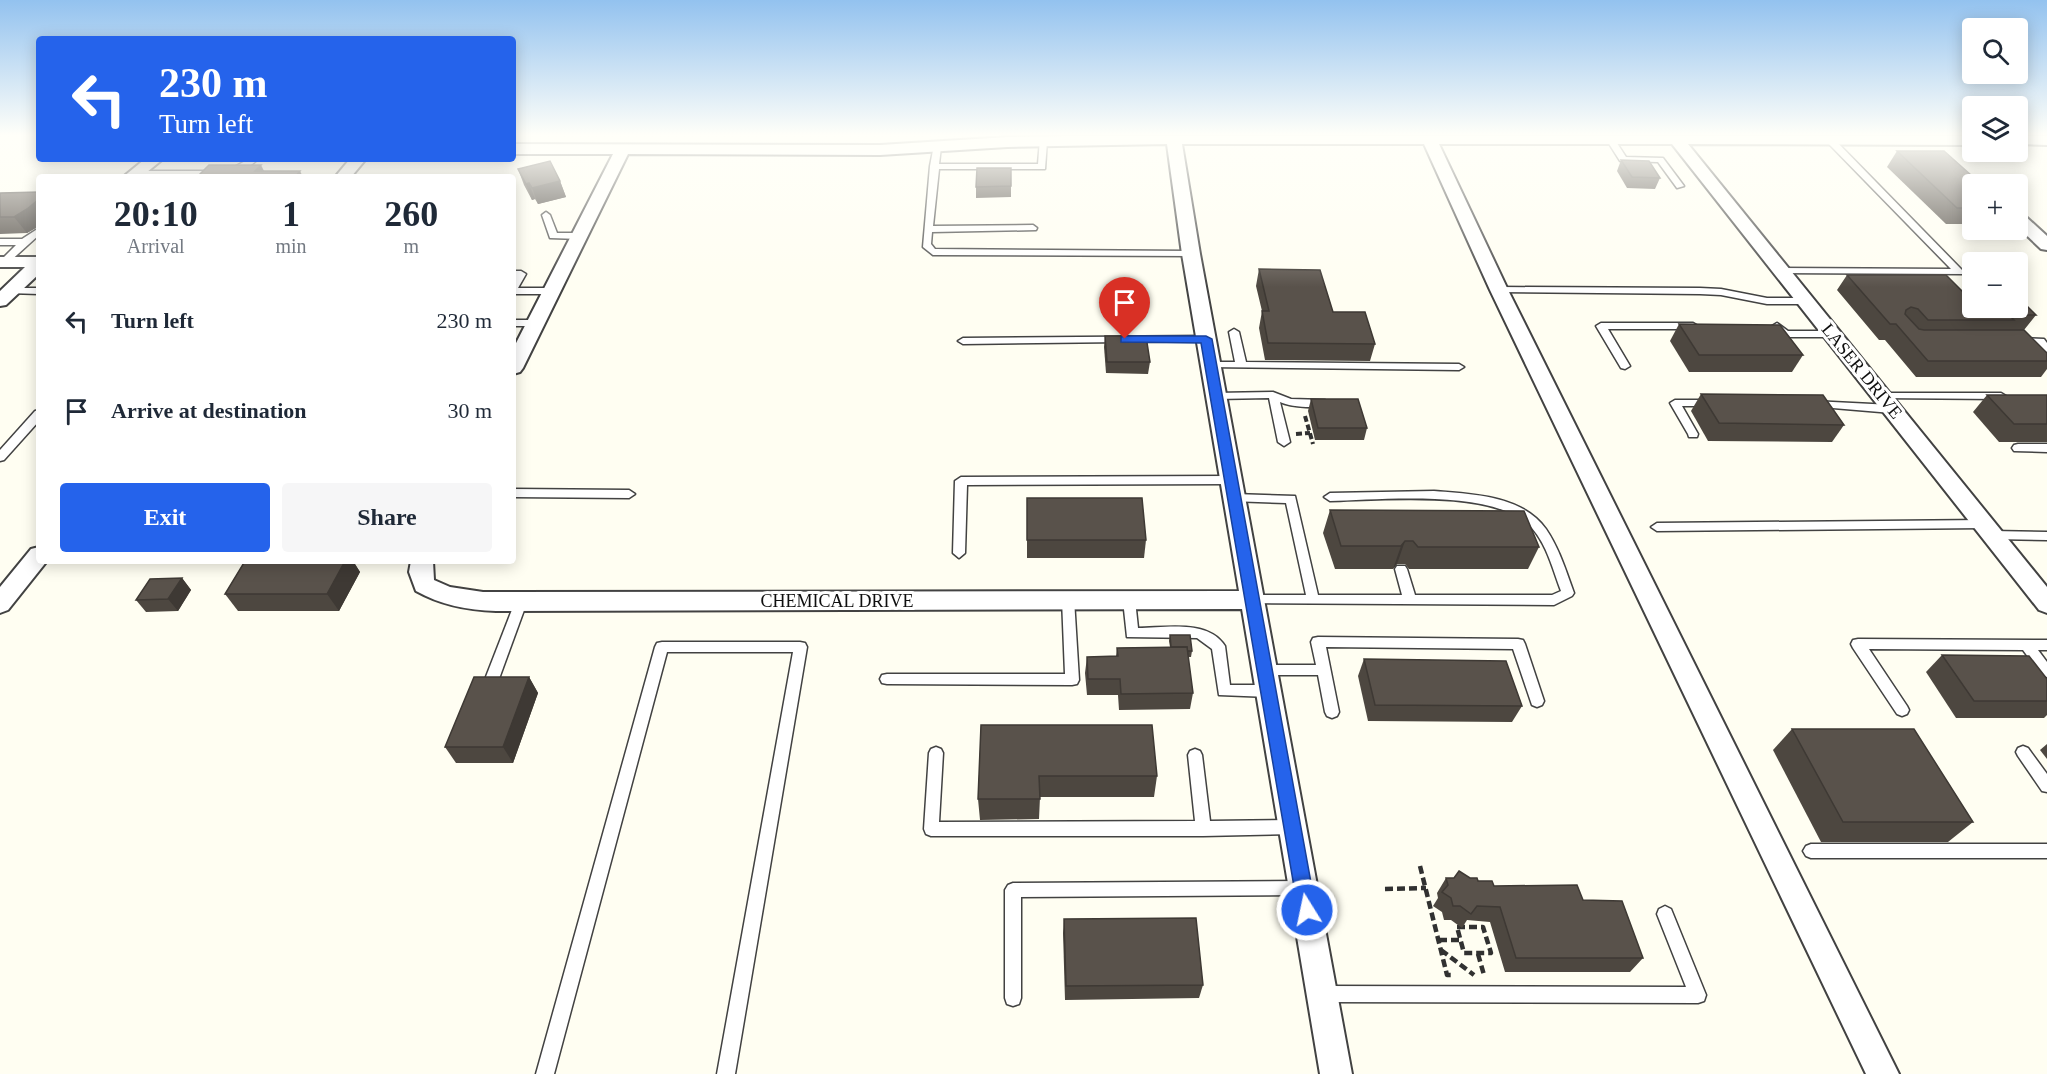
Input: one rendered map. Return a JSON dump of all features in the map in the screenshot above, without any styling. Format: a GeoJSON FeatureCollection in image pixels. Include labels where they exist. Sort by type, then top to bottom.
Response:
{"type":"FeatureCollection","features":[{"type":"Feature","properties":{"kind":"street"},"geometry":{"type":"LineString","coordinates":[[517,352],[536,323],[605,186]]}},
{"type":"Feature","properties":{"kind":"street"},"geometry":{"type":"LineString","coordinates":[[1181,186],[1336,1074]]}},
{"type":"Feature","properties":{"kind":"street"},"geometry":{"type":"LineString","coordinates":[[1451,186],[1499,290],[1883,1074]]}},
{"type":"Feature","properties":{"kind":"street","name":"LASER DRIVE"},"geometry":{"type":"LineString","coordinates":[[1714,186],[2047,604]]}},
{"type":"Feature","properties":{"kind":"street"},"geometry":{"type":"LineString","coordinates":[[2028,228],[2047,245]]}},
{"type":"Feature","properties":{"kind":"street"},"geometry":{"type":"LineString","coordinates":[[2,262],[36,263]]}},
{"type":"Feature","properties":{"kind":"street"},"geometry":{"type":"LineString","coordinates":[[6,296],[36,266]]}},
{"type":"Feature","properties":{"kind":"street"},"geometry":{"type":"LineString","coordinates":[[0,604],[36,559]]}},
{"type":"Feature","properties":{"kind":"street","name":"CHEMICAL DRIVE"},"geometry":{"type":"LineString","coordinates":[[422,564],[424,585],[435,592],[464,600],[521,602],[1253,600]]}},
{"type":"Feature","properties":{"kind":"lane"},"geometry":{"type":"LineString","coordinates":[[932,186],[926,245],[928,249],[944,253],[1191,254]]}},
{"type":"Feature","properties":{"kind":"lane"},"geometry":{"type":"LineString","coordinates":[[1781,271],[1959,272],[1875,186]]}},
{"type":"Feature","properties":{"kind":"lane"},"geometry":{"type":"LineString","coordinates":[[546,215],[554,236],[580,236]]}},
{"type":"Feature","properties":{"kind":"lane"},"geometry":{"type":"LineString","coordinates":[[928,229],[1033,228]]}},
{"type":"Feature","properties":{"kind":"lane"},"geometry":{"type":"LineString","coordinates":[[2,262],[36,233]]}},
{"type":"Feature","properties":{"kind":"lane"},"geometry":{"type":"LineString","coordinates":[[0,242],[24,242]]}},
{"type":"Feature","properties":{"kind":"lane"},"geometry":{"type":"LineString","coordinates":[[516,274],[521,274],[516,283]]}},
{"type":"Feature","properties":{"kind":"lane"},"geometry":{"type":"LineString","coordinates":[[516,289],[552,291]]}},
{"type":"Feature","properties":{"kind":"lane"},"geometry":{"type":"LineString","coordinates":[[1499,290],[1701,291],[1767,301],[1805,301]]}},
{"type":"Feature","properties":{"kind":"lane"},"geometry":{"type":"LineString","coordinates":[[6,296],[36,291]]}},
{"type":"Feature","properties":{"kind":"lane"},"geometry":{"type":"LineString","coordinates":[[516,323],[536,323]]}},
{"type":"Feature","properties":{"kind":"lane"},"geometry":{"type":"LineString","coordinates":[[1625,366],[1601,326],[1702,326]]}},
{"type":"Feature","properties":{"kind":"lane"},"geometry":{"type":"LineString","coordinates":[[1768,326],[1779,326],[1785,334],[1832,334]]}},
{"type":"Feature","properties":{"kind":"lane"},"geometry":{"type":"LineString","coordinates":[[1234,332],[1241,365]]}},
{"type":"Feature","properties":{"kind":"lane"},"geometry":{"type":"LineString","coordinates":[[963,341],[1206,339]]}},
{"type":"Feature","properties":{"kind":"lane"},"geometry":{"type":"LineString","coordinates":[[2005,341],[2040,341],[2047,349]]}},
{"type":"Feature","properties":{"kind":"lane"},"geometry":{"type":"LineString","coordinates":[[1211,365],[1459,367]]}},
{"type":"Feature","properties":{"kind":"lane"},"geometry":{"type":"LineString","coordinates":[[1216,396],[1273,395],[1289,402],[1335,403]]}},
{"type":"Feature","properties":{"kind":"lane"},"geometry":{"type":"LineString","coordinates":[[1273,395],[1284,442]]}},
{"type":"Feature","properties":{"kind":"lane"},"geometry":{"type":"LineString","coordinates":[[1804,404],[2014,396]]}},
{"type":"Feature","properties":{"kind":"lane"},"geometry":{"type":"LineString","coordinates":[[1693,434],[1675,403],[1722,403]]}},
{"type":"Feature","properties":{"kind":"lane"},"geometry":{"type":"LineString","coordinates":[[0,456],[36,417]]}},
{"type":"Feature","properties":{"kind":"lane"},"geometry":{"type":"LineString","coordinates":[[2018,448],[2047,448]]}},
{"type":"Feature","properties":{"kind":"lane"},"geometry":{"type":"LineString","coordinates":[[959,553],[961,481],[1233,489],[1291,499],[1313,600]]}},
{"type":"Feature","properties":{"kind":"lane"},"geometry":{"type":"LineString","coordinates":[[516,493],[629,494]]}},
{"type":"Feature","properties":{"kind":"lane"},"geometry":{"type":"LineString","coordinates":[[1253,600],[1554,600],[1568,593],[1543,534],[1531,520],[1516,511],[1483,500],[1450,496],[1330,497]]}},
{"type":"Feature","properties":{"kind":"lane"},"geometry":{"type":"LineString","coordinates":[[1657,526],[1988,530],[2047,536]]}},
{"type":"Feature","properties":{"kind":"lane"},"geometry":{"type":"LineString","coordinates":[[1401,569],[1410,600]]}},
{"type":"Feature","properties":{"kind":"lane"},"geometry":{"type":"LineString","coordinates":[[887,679],[1072,680],[1068,599]]}},
{"type":"Feature","properties":{"kind":"lane"},"geometry":{"type":"LineString","coordinates":[[1129,600],[1132,633],[1200,633],[1218,646],[1224,691],[1267,680],[1324,670]]}},
{"type":"Feature","properties":{"kind":"lane"},"geometry":{"type":"LineString","coordinates":[[489,687],[521,602]]}},
{"type":"Feature","properties":{"kind":"lane"},"geometry":{"type":"LineString","coordinates":[[1332,712],[1318,642],[1518,644],[1538,701]]}},
{"type":"Feature","properties":{"kind":"lane"},"geometry":{"type":"LineString","coordinates":[[1902,711],[1858,644],[2047,645]]}},
{"type":"Feature","properties":{"kind":"lane"},"geometry":{"type":"LineString","coordinates":[[2027,645],[2047,672]]}},
{"type":"Feature","properties":{"kind":"lane"},"geometry":{"type":"LineString","coordinates":[[545,1074],[662,647],[800,647],[726,1074]]}},
{"type":"Feature","properties":{"kind":"lane"},"geometry":{"type":"LineString","coordinates":[[2024,752],[2047,786]]}},
{"type":"Feature","properties":{"kind":"lane"},"geometry":{"type":"LineString","coordinates":[[936,753],[932,829],[1203,830],[1293,827]]}},
{"type":"Feature","properties":{"kind":"lane"},"geometry":{"type":"LineString","coordinates":[[1195,755],[1203,830]]}},
{"type":"Feature","properties":{"kind":"lane"},"geometry":{"type":"LineString","coordinates":[[1812,851],[2047,851]]}},
{"type":"Feature","properties":{"kind":"lane"},"geometry":{"type":"LineString","coordinates":[[1013,998],[1013,890],[1304,888]]}},
{"type":"Feature","properties":{"kind":"lane"},"geometry":{"type":"LineString","coordinates":[[1322,994],[1698,995],[1665,914]]}},
{"type":"Feature","properties":{"kind":"path"},"geometry":{"type":"LineString","coordinates":[[1302,403],[1310,425],[1313,444]]}},
{"type":"Feature","properties":{"kind":"path"},"geometry":{"type":"LineString","coordinates":[[1420,866],[1447,975],[1456,975]]}},
{"type":"Feature","properties":{"kind":"path"},"geometry":{"type":"LineString","coordinates":[[1385,889],[1426,888]]}},
{"type":"Feature","properties":{"kind":"path"},"geometry":{"type":"LineString","coordinates":[[1457,927],[1483,927],[1491,953],[1464,953],[1460,939],[1457,927]]}},
{"type":"Feature","properties":{"kind":"path"},"geometry":{"type":"LineString","coordinates":[[1439,940],[1460,939]]}},
{"type":"Feature","properties":{"kind":"path"},"geometry":{"type":"LineString","coordinates":[[1441,950],[1474,975]]}},
{"type":"Feature","properties":{"kind":"path"},"geometry":{"type":"LineString","coordinates":[[1478,954],[1484,975]]}},
{"type":"Feature","properties":{"kind":"path"},"geometry":{"type":"LineString","coordinates":[[1465,975],[1495,975]]}},
{"type":"Feature","properties":{"kind":"building"},"geometry":{"type":"Polygon","coordinates":[[[1934,186],[1962,186],[1962,208],[1957,208],[1934,186]]]}},
{"type":"Feature","properties":{"kind":"building"},"geometry":{"type":"Polygon","coordinates":[[[36,192],[36,202],[14,217],[0,217],[0,193],[36,192]]]}},
{"type":"Feature","properties":{"kind":"building"},"geometry":{"type":"Polygon","coordinates":[[[1259,269],[1320,270],[1333,312],[1365,312],[1375,344],[1268,343],[1262,311],[1269,311],[1259,269]]]}},
{"type":"Feature","properties":{"kind":"building"},"geometry":{"type":"Polygon","coordinates":[[[1847,275],[1946,275],[1962,291],[1962,318],[2012,318],[2014,320],[1928,320],[1918,309],[1911,307],[1906,310],[1905,314],[1919,329],[2024,330],[2047,353],[2047,361],[1928,361],[1896,324],[1890,324],[1847,275]]]}},
{"type":"Feature","properties":{"kind":"building"},"geometry":{"type":"Polygon","coordinates":[[[2028,307],[2036,315],[2028,315],[2028,307]]]}},
{"type":"Feature","properties":{"kind":"building"},"geometry":{"type":"Polygon","coordinates":[[[1679,324],[1780,325],[1803,355],[1699,355],[1679,324]]]}},
{"type":"Feature","properties":{"kind":"building"},"geometry":{"type":"Polygon","coordinates":[[[1105,336],[1146,336],[1150,362],[1107,362],[1105,336]]]}},
{"type":"Feature","properties":{"kind":"building"},"geometry":{"type":"Polygon","coordinates":[[[1701,394],[1823,395],[1844,425],[1719,423],[1701,394]]]}},
{"type":"Feature","properties":{"kind":"building"},"geometry":{"type":"Polygon","coordinates":[[[1987,395],[2047,395],[2047,424],[2014,424],[1987,395]]]}},
{"type":"Feature","properties":{"kind":"building"},"geometry":{"type":"Polygon","coordinates":[[[1311,399],[1358,399],[1367,428],[1318,428],[1311,399]]]}},
{"type":"Feature","properties":{"kind":"building"},"geometry":{"type":"Polygon","coordinates":[[[1027,498],[1142,498],[1146,540],[1027,540],[1027,498]]]}},
{"type":"Feature","properties":{"kind":"building"},"geometry":{"type":"Polygon","coordinates":[[[1330,510],[1524,511],[1539,547],[1418,547],[1413,541],[1405,541],[1401,546],[1341,546],[1330,510]]]}},
{"type":"Feature","properties":{"kind":"building"},"geometry":{"type":"Polygon","coordinates":[[[243,564],[343,564],[327,594],[225,594],[243,564]]]}},
{"type":"Feature","properties":{"kind":"building"},"geometry":{"type":"Polygon","coordinates":[[[182,578],[168,599],[136,600],[150,579],[182,578]]]}},
{"type":"Feature","properties":{"kind":"building"},"geometry":{"type":"Polygon","coordinates":[[[1170,635],[1190,635],[1192,651],[1187,651],[1187,647],[1171,647],[1170,635]]]}},
{"type":"Feature","properties":{"kind":"building"},"geometry":{"type":"Polygon","coordinates":[[[1187,647],[1193,693],[1121,694],[1120,679],[1088,679],[1087,657],[1118,656],[1117,648],[1187,647]]]}},
{"type":"Feature","properties":{"kind":"building"},"geometry":{"type":"Polygon","coordinates":[[[1942,655],[2029,656],[2047,679],[2047,701],[1974,701],[1942,655]]]}},
{"type":"Feature","properties":{"kind":"building"},"geometry":{"type":"Polygon","coordinates":[[[1364,659],[1506,661],[1522,706],[1375,705],[1364,659]]]}},
{"type":"Feature","properties":{"kind":"building"},"geometry":{"type":"Polygon","coordinates":[[[474,677],[529,677],[503,747],[445,747],[474,677]]]}},
{"type":"Feature","properties":{"kind":"building"},"geometry":{"type":"Polygon","coordinates":[[[981,725],[1152,725],[1157,776],[1039,776],[1040,799],[978,799],[981,725]]]}},
{"type":"Feature","properties":{"kind":"building"},"geometry":{"type":"Polygon","coordinates":[[[1792,729],[1914,729],[1973,822],[1843,822],[1792,729]]]}},
{"type":"Feature","properties":{"kind":"building"},"geometry":{"type":"Polygon","coordinates":[[[1459,871],[1470,878],[1477,878],[1478,881],[1492,881],[1494,886],[1577,885],[1583,900],[1622,901],[1643,958],[1516,958],[1500,907],[1477,906],[1471,914],[1460,906],[1453,906],[1451,898],[1442,892],[1448,885],[1446,878],[1454,878],[1459,871]]]}},
{"type":"Feature","properties":{"kind":"building"},"geometry":{"type":"Polygon","coordinates":[[[1196,918],[1203,985],[1066,986],[1064,919],[1196,918]]]}},
{"type":"Feature","properties":{"kind":"route"},"geometry":{"type":"LineString","coordinates":[[1125,339],[1206,339],[1307,910]]}}]}
